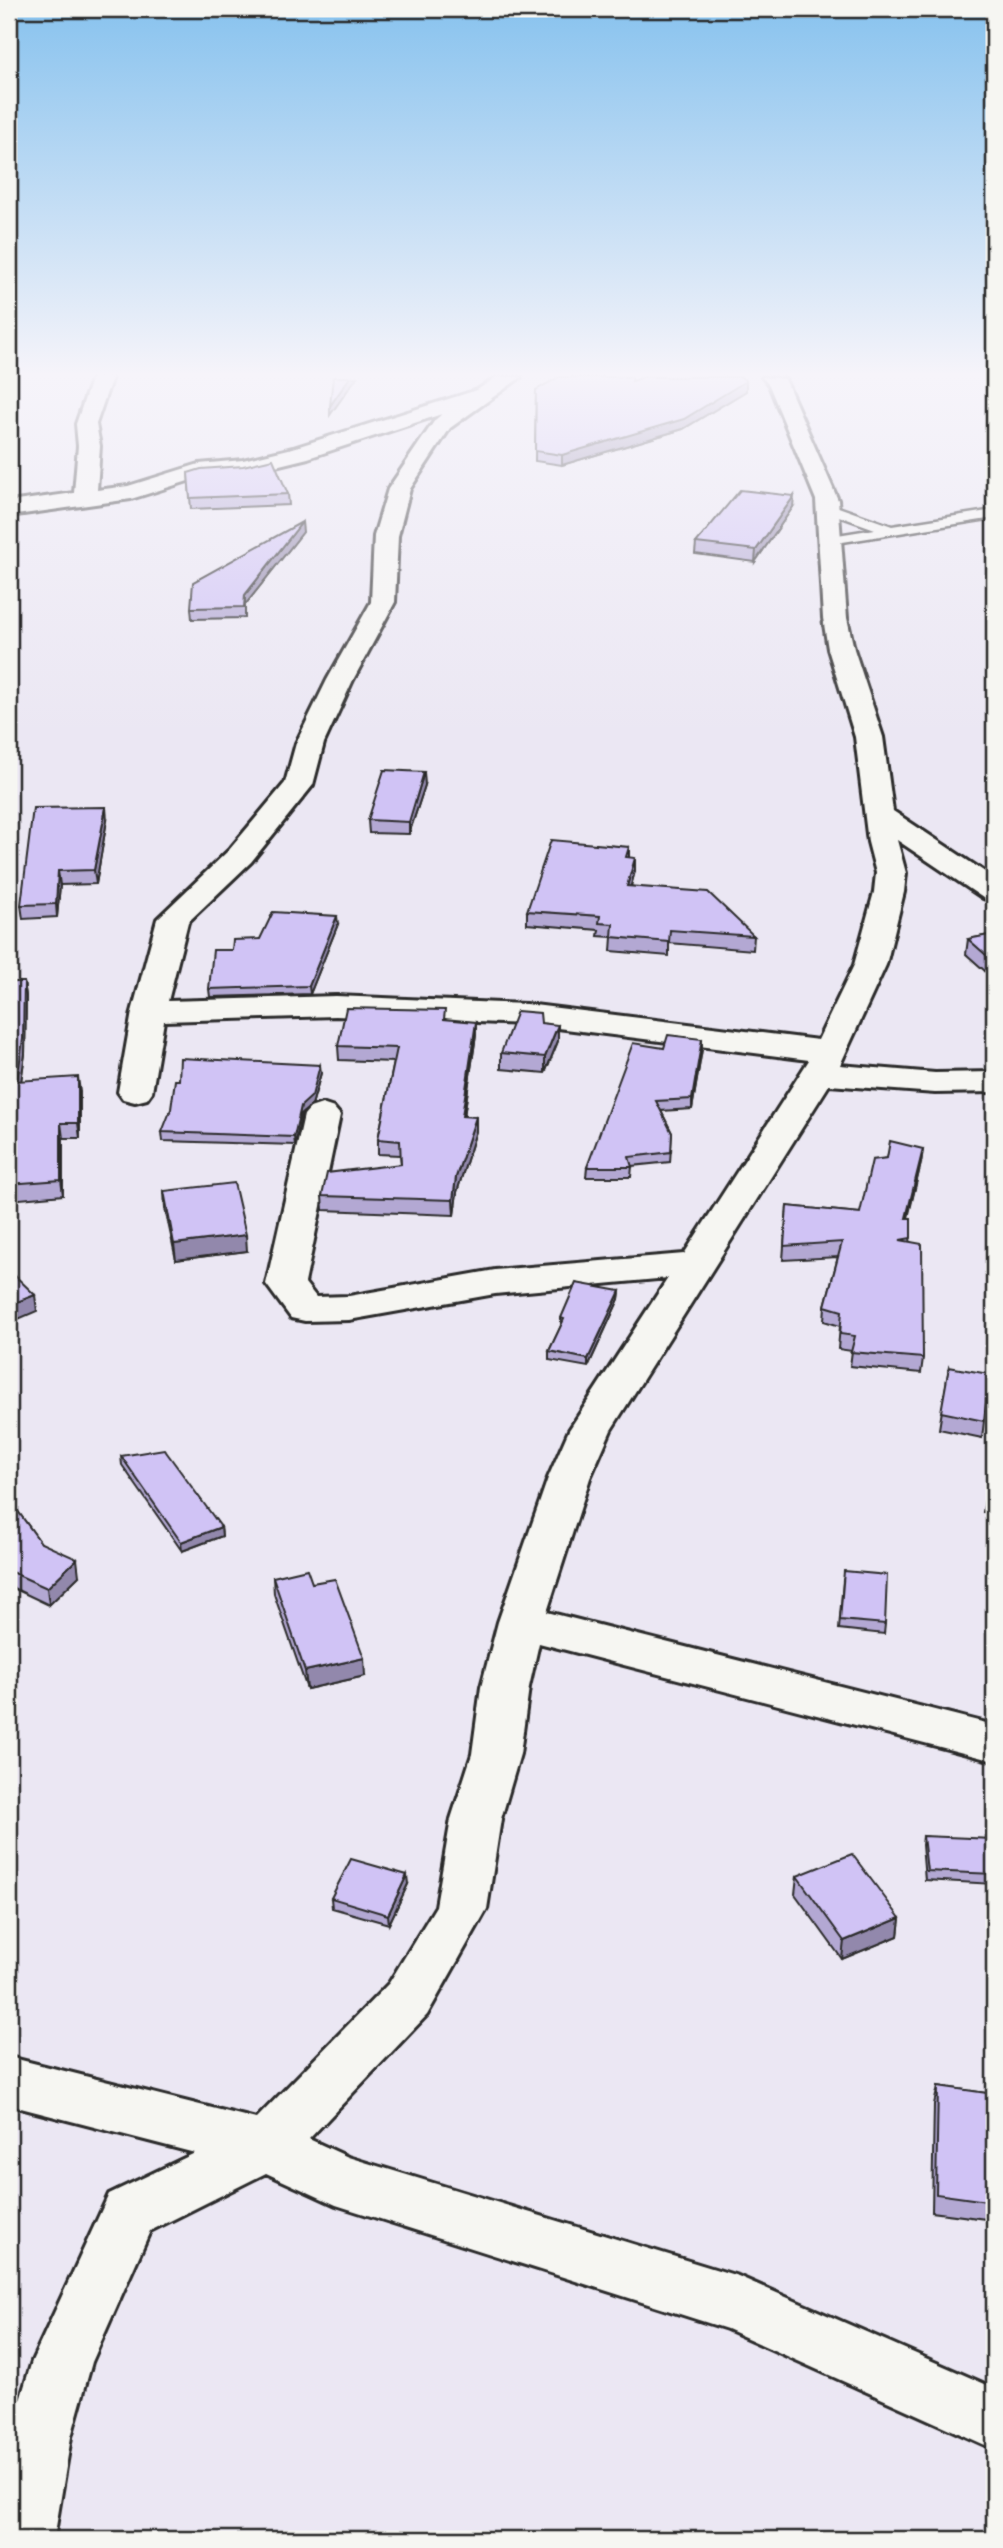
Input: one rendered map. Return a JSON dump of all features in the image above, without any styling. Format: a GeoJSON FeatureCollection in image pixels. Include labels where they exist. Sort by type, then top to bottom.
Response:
{"type":"FeatureCollection","features":[{"type":"Feature","properties":{"kind":"street"},"geometry":{"type":"LineString","coordinates":[[9,509],[101,496]]}},
{"type":"Feature","properties":{"kind":"street"},"geometry":{"type":"LineString","coordinates":[[135,1091],[149,1012],[173,919],[240,856],[299,785],[310,743],[340,680],[383,601],[386,536],[397,496]]}},
{"type":"Feature","properties":{"kind":"street"},"geometry":{"type":"LineString","coordinates":[[22,2539],[40,2437],[62,2361],[129,2213],[266,2146],[408,1999],[461,1909],[476,1819],[496,1754],[505,1686],[521,1622],[569,1478],[590,1430],[825,1063],[870,965],[886,912],[891,873],[879,814],[869,737],[841,649],[835,618],[828,523],[820,496]]}},
{"type":"Feature","properties":{"kind":"street"},"geometry":{"type":"LineString","coordinates":[[879,814],[994,892]]}},
{"type":"Feature","properties":{"kind":"street"},"geometry":{"type":"LineString","coordinates":[[149,1012],[336,1006],[526,1014],[935,1083],[994,1082]]}},
{"type":"Feature","properties":{"kind":"street"},"geometry":{"type":"LineString","coordinates":[[322,1115],[285,1283],[306,1309],[349,1308],[495,1282],[698,1264]]}},
{"type":"Feature","properties":{"kind":"street"},"geometry":{"type":"LineString","coordinates":[[521,1622],[994,1743]]}},
{"type":"Feature","properties":{"kind":"street"},"geometry":{"type":"LineString","coordinates":[[9,2081],[266,2146],[336,2179],[737,2304],[994,2418]]}},
{"type":"Feature","properties":{"kind":"lane"},"geometry":{"type":"LineString","coordinates":[[828,523],[889,529],[994,514]]}},
{"type":"Feature","properties":{"kind":"lane"},"geometry":{"type":"LineString","coordinates":[[828,523],[889,529]]}},
{"type":"Feature","properties":{"kind":"building"},"geometry":{"type":"Polygon","coordinates":[[[190,496],[241,496],[190,498],[190,496]]]}},
{"type":"Feature","properties":{"kind":"building"},"geometry":{"type":"Polygon","coordinates":[[[735,496],[794,496],[756,550],[696,543],[735,496]]]}},
{"type":"Feature","properties":{"kind":"building"},"geometry":{"type":"Polygon","coordinates":[[[302,522],[245,595],[244,607],[191,608],[193,582],[302,522]]]}},
{"type":"Feature","properties":{"kind":"building"},"geometry":{"type":"Polygon","coordinates":[[[384,770],[424,772],[409,822],[368,820],[384,770]]]}},
{"type":"Feature","properties":{"kind":"building"},"geometry":{"type":"Polygon","coordinates":[[[106,807],[94,870],[58,871],[56,904],[21,905],[33,808],[106,807]]]}},
{"type":"Feature","properties":{"kind":"building"},"geometry":{"type":"Polygon","coordinates":[[[551,840],[629,847],[626,857],[635,858],[627,886],[708,892],[754,936],[670,930],[669,942],[612,937],[613,924],[599,923],[600,916],[527,911],[551,840]]]}},
{"type":"Feature","properties":{"kind":"building"},"geometry":{"type":"Polygon","coordinates":[[[273,912],[337,916],[309,986],[209,989],[213,950],[232,950],[233,940],[260,939],[273,912]]]}},
{"type":"Feature","properties":{"kind":"building"},"geometry":{"type":"Polygon","coordinates":[[[994,934],[994,962],[968,939],[994,934]]]}},
{"type":"Feature","properties":{"kind":"building"},"geometry":{"type":"Polygon","coordinates":[[[9,982],[24,982],[23,1039],[17,1081],[78,1077],[78,1123],[61,1123],[61,1180],[9,1184],[9,982]]]}},
{"type":"Feature","properties":{"kind":"building"},"geometry":{"type":"Polygon","coordinates":[[[346,1008],[445,1010],[444,1019],[476,1022],[462,1116],[476,1117],[456,1177],[453,1200],[322,1196],[327,1173],[401,1164],[400,1141],[378,1139],[397,1048],[338,1046],[346,1008]]]}},
{"type":"Feature","properties":{"kind":"building"},"geometry":{"type":"Polygon","coordinates":[[[517,1011],[540,1013],[541,1023],[558,1025],[545,1057],[501,1053],[517,1011]]]}},
{"type":"Feature","properties":{"kind":"building"},"geometry":{"type":"Polygon","coordinates":[[[668,1035],[702,1039],[692,1099],[656,1101],[672,1133],[671,1152],[629,1157],[632,1167],[587,1167],[633,1043],[664,1048],[668,1035]]]}},
{"type":"Feature","properties":{"kind":"building"},"geometry":{"type":"Polygon","coordinates":[[[180,1058],[320,1065],[312,1096],[301,1106],[294,1137],[162,1132],[171,1109],[175,1080],[179,1080],[180,1058]]]}},
{"type":"Feature","properties":{"kind":"building"},"geometry":{"type":"Polygon","coordinates":[[[890,1141],[923,1149],[906,1218],[911,1218],[911,1238],[900,1240],[922,1244],[923,1358],[851,1352],[855,1336],[840,1334],[842,1311],[825,1306],[842,1242],[784,1246],[787,1206],[860,1213],[872,1160],[887,1158],[890,1141]]]}},
{"type":"Feature","properties":{"kind":"building"},"geometry":{"type":"Polygon","coordinates":[[[234,1183],[246,1235],[174,1244],[164,1191],[234,1183]]]}},
{"type":"Feature","properties":{"kind":"building"},"geometry":{"type":"Polygon","coordinates":[[[9,1270],[35,1295],[9,1305],[9,1270]]]}},
{"type":"Feature","properties":{"kind":"building"},"geometry":{"type":"Polygon","coordinates":[[[576,1283],[620,1291],[588,1359],[549,1351],[564,1319],[561,1318],[576,1283]]]}},
{"type":"Feature","properties":{"kind":"building"},"geometry":{"type":"Polygon","coordinates":[[[949,1367],[989,1374],[984,1421],[941,1412],[949,1367]]]}},
{"type":"Feature","properties":{"kind":"building"},"geometry":{"type":"Polygon","coordinates":[[[994,1443],[994,1496],[986,1495],[994,1443]]]}},
{"type":"Feature","properties":{"kind":"building"},"geometry":{"type":"Polygon","coordinates":[[[164,1449],[221,1527],[181,1542],[121,1456],[164,1449]]]}},
{"type":"Feature","properties":{"kind":"building"},"geometry":{"type":"Polygon","coordinates":[[[9,1499],[41,1543],[77,1559],[47,1588],[9,1571],[9,1499]]]}},
{"type":"Feature","properties":{"kind":"building"},"geometry":{"type":"Polygon","coordinates":[[[307,1569],[312,1583],[335,1579],[364,1658],[305,1671],[273,1577],[307,1569]]]}},
{"type":"Feature","properties":{"kind":"building"},"geometry":{"type":"Polygon","coordinates":[[[844,1571],[887,1575],[885,1624],[840,1620],[844,1571]]]}},
{"type":"Feature","properties":{"kind":"building"},"geometry":{"type":"Polygon","coordinates":[[[923,1836],[993,1839],[994,1874],[927,1871],[923,1836]]]}},
{"type":"Feature","properties":{"kind":"building"},"geometry":{"type":"Polygon","coordinates":[[[852,1854],[900,1918],[844,1941],[797,1876],[852,1854]]]}},
{"type":"Feature","properties":{"kind":"building"},"geometry":{"type":"Polygon","coordinates":[[[351,1859],[407,1875],[388,1915],[331,1898],[351,1859]]]}},
{"type":"Feature","properties":{"kind":"building"},"geometry":{"type":"Polygon","coordinates":[[[938,2086],[994,2094],[994,2202],[936,2194],[938,2086]]]}}]}
